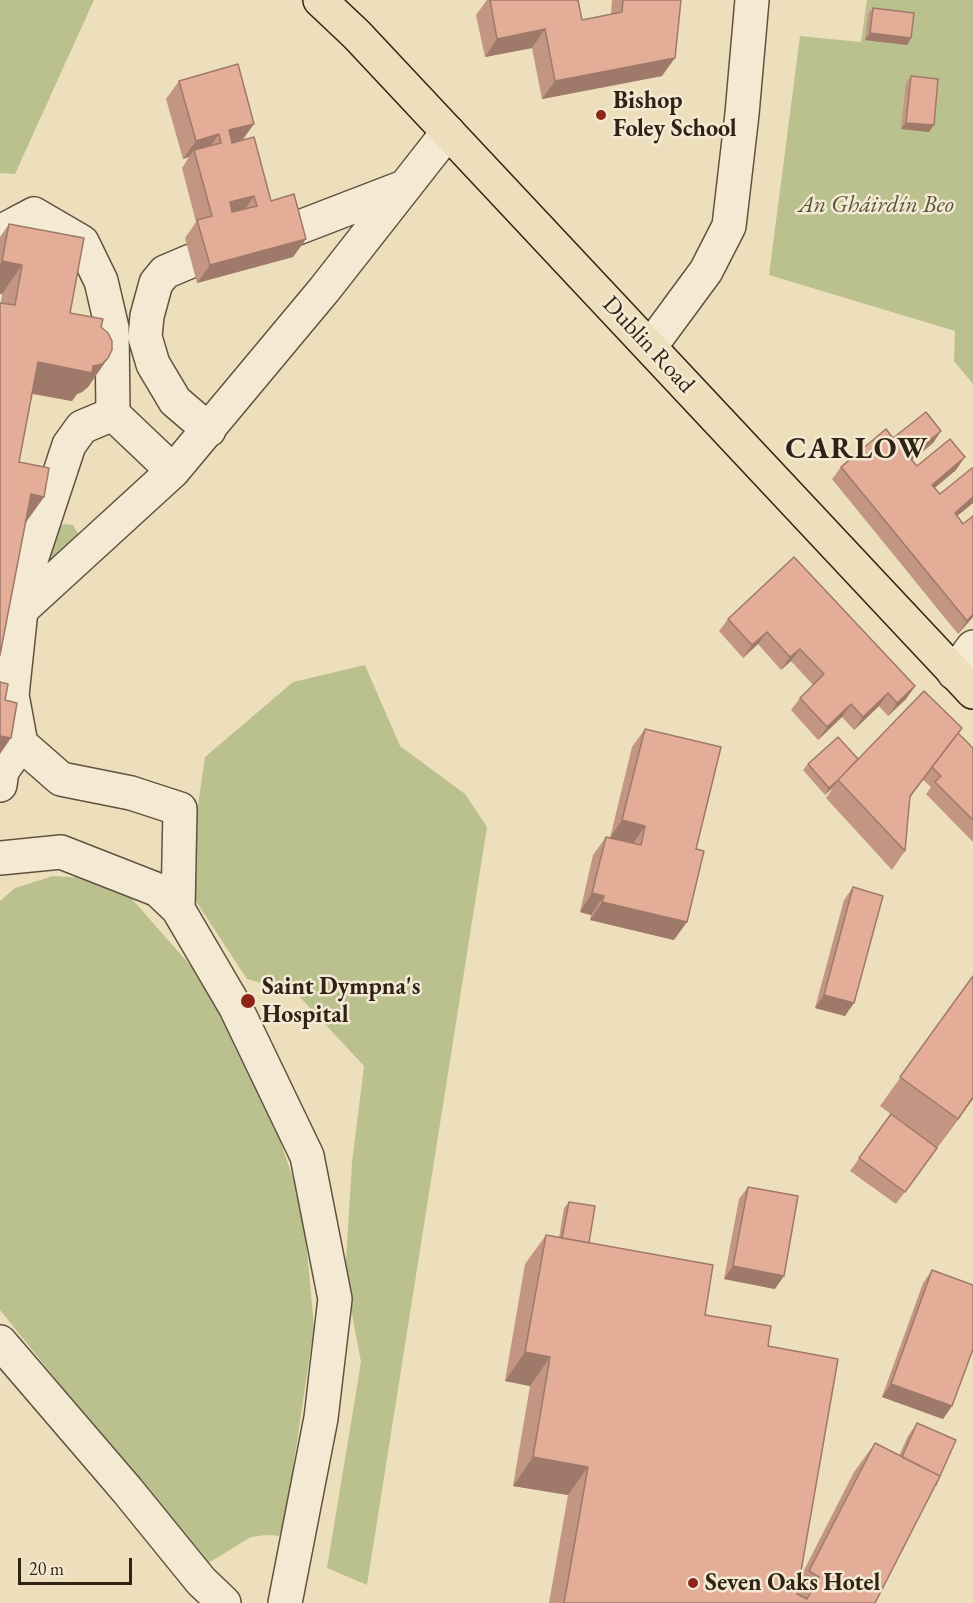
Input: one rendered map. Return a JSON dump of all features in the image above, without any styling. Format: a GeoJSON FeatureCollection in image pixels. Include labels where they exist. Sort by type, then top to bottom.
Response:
{"type":"FeatureCollection","features":[{"type":"Feature","properties":{"kind":"main road","name":"Dublin Road"},"geometry":{"type":"LineString","coordinates":[[320,0],[357,35],[964,682]]}},
{"type":"Feature","properties":{"kind":"street"},"geometry":{"type":"LineString","coordinates":[[650,347],[706,271],[729,226],[752,0]]}},
{"type":"Feature","properties":{"kind":"street"},"geometry":{"type":"LineString","coordinates":[[21,610],[173,471],[324,290],[448,132]]}},
{"type":"Feature","properties":{"kind":"street"},"geometry":{"type":"LineString","coordinates":[[287,232],[404,188]]}},
{"type":"Feature","properties":{"kind":"street"},"geometry":{"type":"LineString","coordinates":[[0,232],[34,214],[82,242],[101,281],[112,328],[113,414],[173,471]]}},
{"type":"Feature","properties":{"kind":"street"},"geometry":{"type":"LineString","coordinates":[[191,261],[165,272],[156,284],[147,316],[145,337],[153,364],[175,401],[209,430]]}},
{"type":"Feature","properties":{"kind":"street"},"geometry":{"type":"LineString","coordinates":[[113,414],[82,427],[69,445],[32,557],[21,610],[12,694],[21,744],[62,779],[131,793],[180,808],[178,909]]}},
{"type":"Feature","properties":{"kind":"street"},"geometry":{"type":"LineString","coordinates":[[964,682],[973,646]]}},
{"type":"Feature","properties":{"kind":"street"},"geometry":{"type":"LineString","coordinates":[[0,785],[2,771],[21,744]]}},
{"type":"Feature","properties":{"kind":"street"},"geometry":{"type":"LineString","coordinates":[[0,858],[62,852],[158,891],[178,909],[236,1008],[307,1156],[335,1299],[321,1418],[285,1603]]}},
{"type":"Feature","properties":{"kind":"street"},"geometry":{"type":"LineString","coordinates":[[0,1342],[128,1490],[201,1581],[224,1603]]}},
{"type":"Feature","properties":{"kind":"green space"},"geometry":{"type":"Polygon","coordinates":[[[0,0],[94,0],[15,174],[0,173],[0,0]]]}},
{"type":"Feature","properties":{"kind":"green space","name":"An Gháirdín Beo"},"geometry":{"type":"Polygon","coordinates":[[[867,0],[973,0],[973,384],[954,361],[955,331],[769,275],[800,36],[861,42],[867,0]]]}},
{"type":"Feature","properties":{"kind":"green space"},"geometry":{"type":"Polygon","coordinates":[[[65,524],[73,525],[79,535],[43,579],[56,527],[65,524]]]}},
{"type":"Feature","properties":{"kind":"green space"},"geometry":{"type":"Polygon","coordinates":[[[365,665],[400,746],[465,794],[487,827],[367,1585],[327,1568],[361,1362],[345,1277],[352,1162],[364,1066],[296,993],[247,979],[195,900],[194,833],[205,757],[293,682],[365,665]]]}},
{"type":"Feature","properties":{"kind":"green space"},"geometry":{"type":"Polygon","coordinates":[[[53,876],[88,878],[131,898],[205,982],[268,1106],[303,1207],[314,1327],[283,1536],[251,1537],[205,1565],[0,1310],[0,901],[15,888],[53,876]]]}},
{"type":"Feature","properties":{"kind":"building"},"geometry":{"type":"Polygon","coordinates":[[[490,0],[578,0],[582,20],[622,12],[623,0],[681,0],[675,58],[555,81],[545,29],[497,39],[490,0]]]}},
{"type":"Feature","properties":{"kind":"building"},"geometry":{"type":"Polygon","coordinates":[[[873,8],[914,13],[911,38],[870,33],[873,8]]]}},
{"type":"Feature","properties":{"kind":"building"},"geometry":{"type":"Polygon","coordinates":[[[238,64],[254,124],[229,130],[232,143],[254,137],[271,201],[294,194],[306,239],[210,265],[197,220],[212,216],[194,150],[221,143],[219,134],[196,141],[179,81],[238,64]],[[254,196],[230,202],[232,212],[257,206],[254,196]]]}},
{"type":"Feature","properties":{"kind":"building"},"geometry":{"type":"Polygon","coordinates":[[[911,76],[938,79],[934,125],[906,123],[911,76]]]}},
{"type":"Feature","properties":{"kind":"building"},"geometry":{"type":"Polygon","coordinates":[[[9,224],[84,238],[70,313],[103,319],[101,327],[112,341],[112,350],[102,364],[93,366],[92,373],[38,362],[19,462],[49,468],[44,497],[31,494],[0,655],[0,303],[15,305],[22,265],[2,261],[9,224]]]}},
{"type":"Feature","properties":{"kind":"building"},"geometry":{"type":"Polygon","coordinates":[[[926,412],[941,431],[909,457],[917,466],[950,439],[965,457],[932,485],[940,494],[973,469],[973,497],[955,513],[963,524],[973,516],[973,614],[967,621],[841,467],[886,429],[893,438],[926,412]]]}},
{"type":"Feature","properties":{"kind":"building"},"geometry":{"type":"Polygon","coordinates":[[[794,557],[915,686],[897,703],[888,693],[863,717],[851,704],[827,727],[800,698],[824,674],[800,649],[790,657],[767,632],[752,645],[728,619],[794,557]]]}},
{"type":"Feature","properties":{"kind":"building"},"geometry":{"type":"Polygon","coordinates":[[[0,682],[8,684],[5,700],[17,703],[11,738],[0,736],[0,682]]]}},
{"type":"Feature","properties":{"kind":"building"},"geometry":{"type":"Polygon","coordinates":[[[924,691],[962,728],[910,796],[905,851],[838,780],[924,691]]]}},
{"type":"Feature","properties":{"kind":"building"},"geometry":{"type":"Polygon","coordinates":[[[645,729],[721,747],[696,849],[704,851],[687,922],[602,902],[604,896],[592,893],[606,837],[641,845],[645,826],[622,820],[645,729]]]}},
{"type":"Feature","properties":{"kind":"building"},"geometry":{"type":"Polygon","coordinates":[[[958,733],[973,748],[973,820],[935,782],[941,776],[932,767],[958,733]]]}},
{"type":"Feature","properties":{"kind":"building"},"geometry":{"type":"Polygon","coordinates":[[[838,737],[858,759],[829,788],[808,764],[838,737]]]}},
{"type":"Feature","properties":{"kind":"building"},"geometry":{"type":"Polygon","coordinates":[[[853,887],[883,896],[854,1003],[824,995],[853,887]]]}},
{"type":"Feature","properties":{"kind":"building"},"geometry":{"type":"Polygon","coordinates":[[[973,976],[973,1097],[958,1119],[900,1077],[973,976]]]}},
{"type":"Feature","properties":{"kind":"building"},"geometry":{"type":"Polygon","coordinates":[[[891,1114],[937,1148],[905,1192],[859,1158],[891,1114]]]}},
{"type":"Feature","properties":{"kind":"building"},"geometry":{"type":"Polygon","coordinates":[[[748,1187],[798,1196],[784,1276],[733,1266],[748,1187]]]}},
{"type":"Feature","properties":{"kind":"building"},"geometry":{"type":"Polygon","coordinates":[[[569,1202],[595,1206],[589,1243],[562,1238],[569,1202]]]}},
{"type":"Feature","properties":{"kind":"building"},"geometry":{"type":"Polygon","coordinates":[[[546,1235],[713,1265],[705,1315],[771,1326],[768,1346],[838,1359],[797,1594],[807,1599],[819,1577],[809,1571],[875,1443],[940,1476],[875,1603],[564,1603],[588,1467],[533,1457],[550,1357],[525,1352],[546,1235]]]}},
{"type":"Feature","properties":{"kind":"building"},"geometry":{"type":"Polygon","coordinates":[[[932,1270],[973,1285],[973,1349],[952,1406],[891,1384],[932,1270]]]}},
{"type":"Feature","properties":{"kind":"building"},"geometry":{"type":"Polygon","coordinates":[[[917,1423],[956,1440],[940,1476],[902,1457],[917,1423]]]}},
{"type":"Feature","properties":{"kind":"place","name":"Bishop Foley School"},"geometry":{"type":"Point","coordinates":[601,115]}},
{"type":"Feature","properties":{"kind":"place","name":"Saint Dympna's Hospital"},"geometry":{"type":"Point","coordinates":[248,1001]}},
{"type":"Feature","properties":{"kind":"place","name":"Seven Oaks Hotel"},"geometry":{"type":"Point","coordinates":[693,1583]}},
{"type":"Feature","properties":{"kind":"district","name":"CARLOW"},"geometry":{"type":"Point","coordinates":[857,450]}}]}
